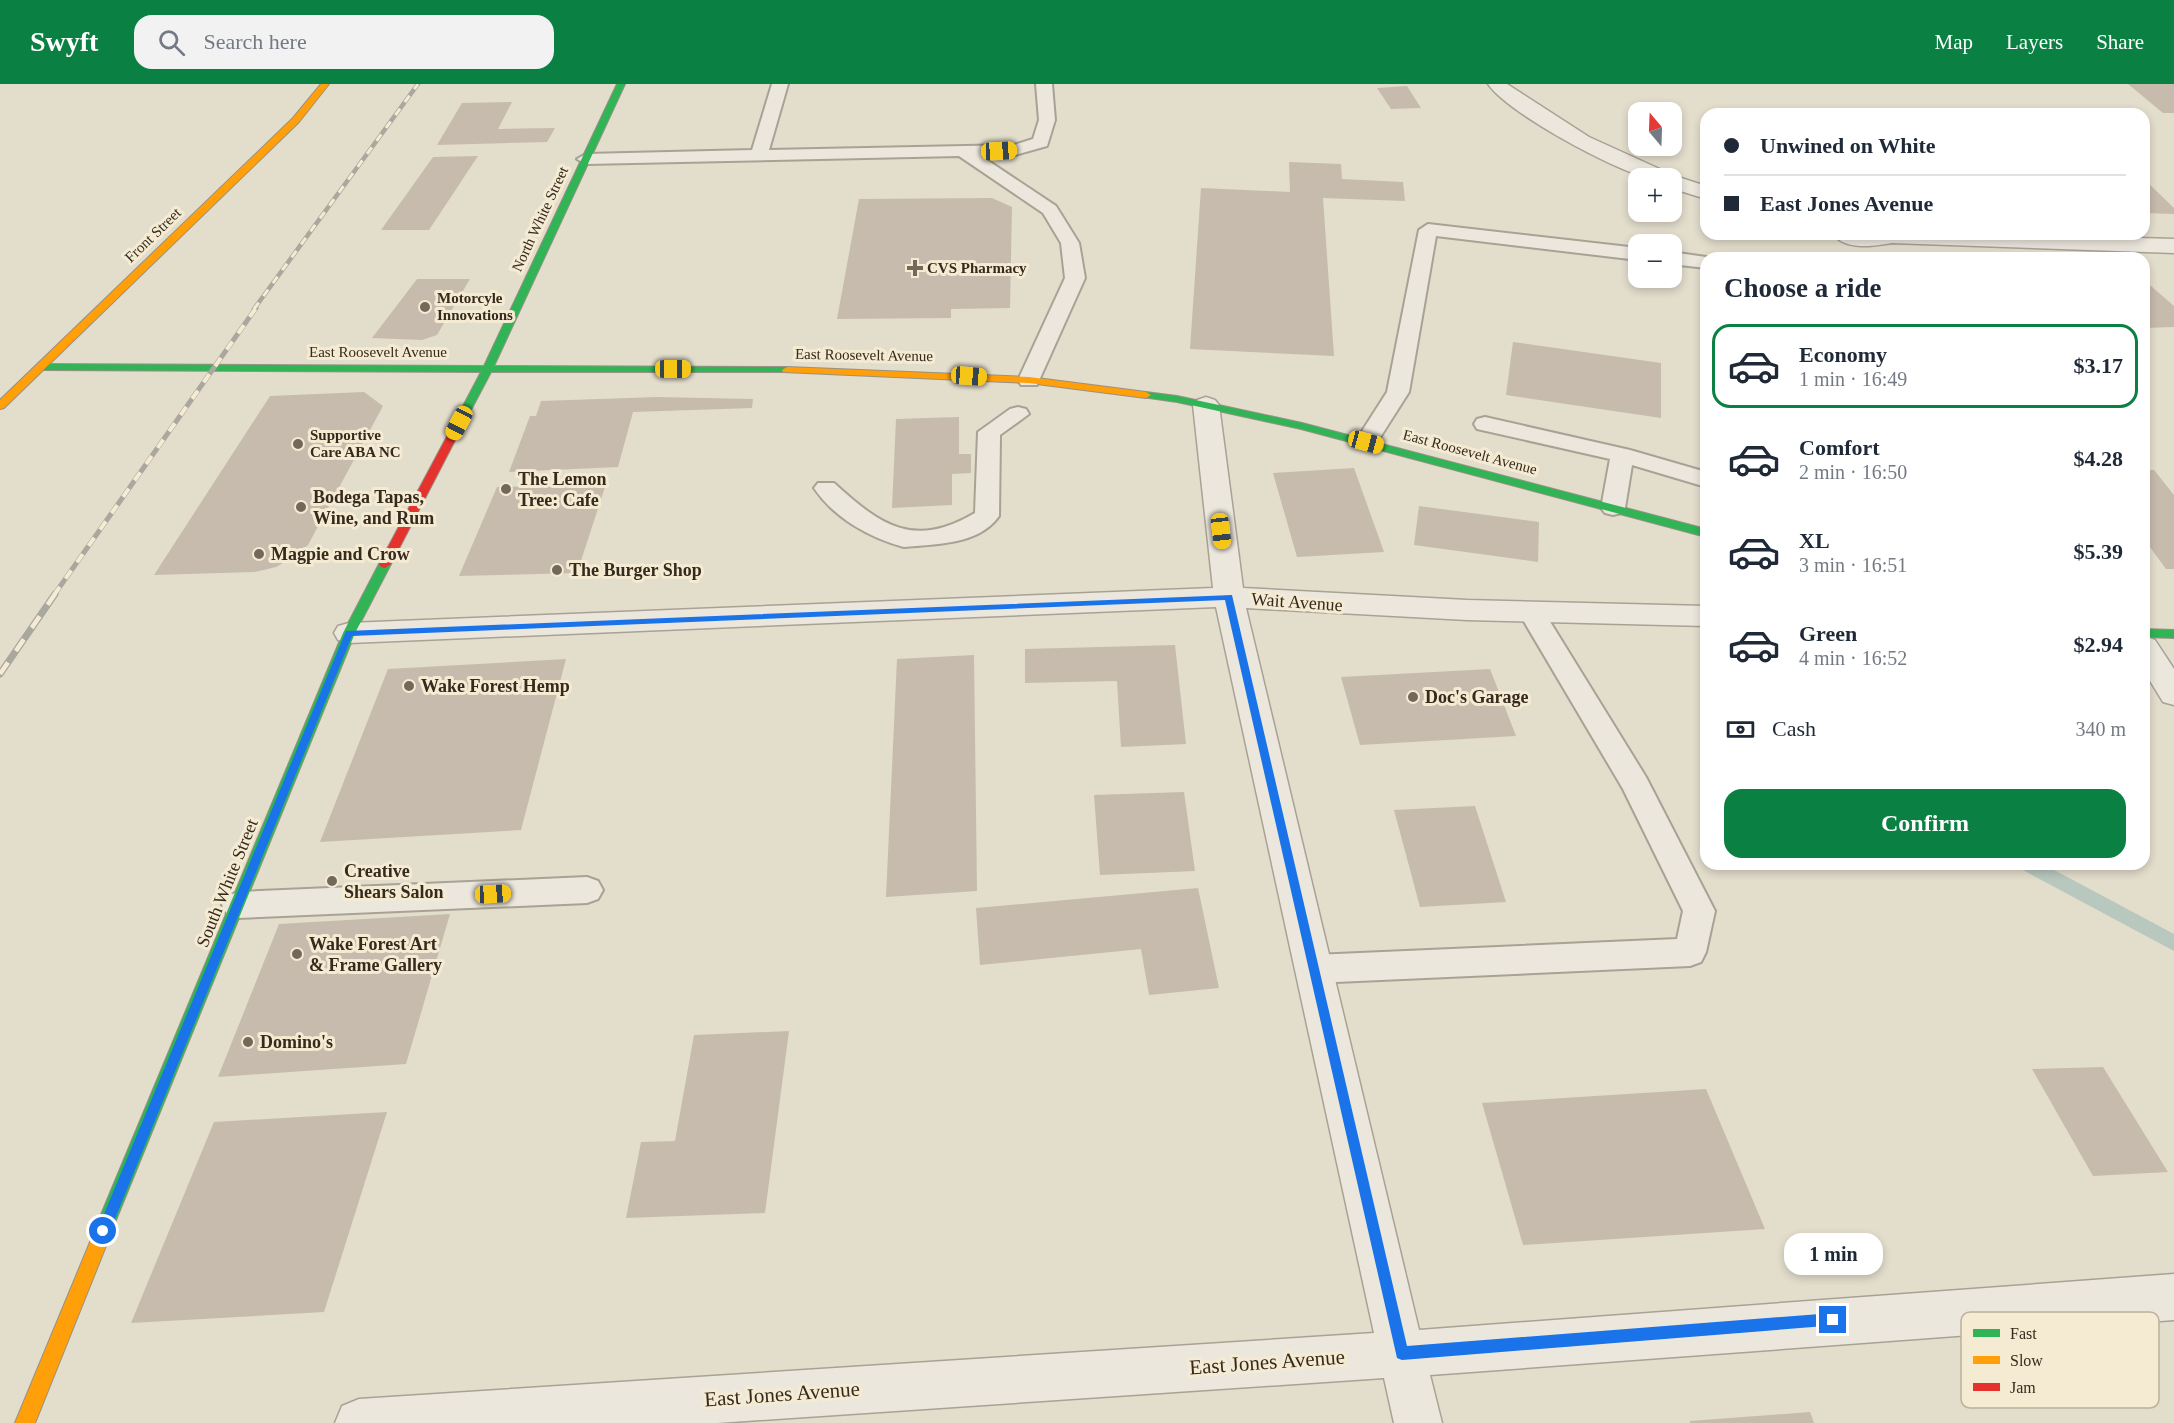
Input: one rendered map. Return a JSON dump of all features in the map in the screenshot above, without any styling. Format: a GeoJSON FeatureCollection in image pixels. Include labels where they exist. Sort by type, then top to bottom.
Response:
{"type":"FeatureCollection","features":[{"type":"Feature","properties":{"kind":"main road","name":"North White Street"},"geometry":{"type":"LineString","coordinates":[[488,368],[621,84]]}},
{"type":"Feature","properties":{"kind":"main road","name":"Front Street"},"geometry":{"type":"LineString","coordinates":[[0,406],[288,128],[325,86]]}},
{"type":"Feature","properties":{"kind":"main road","name":"East Roosevelt Avenue"},"geometry":{"type":"LineString","coordinates":[[40,368],[852,370],[1029,380],[1177,399],[1206,405],[1366,442],[1700,531]]}},
{"type":"Feature","properties":{"kind":"main road","name":"South White Street"},"geometry":{"type":"LineString","coordinates":[[25,1423],[349,633],[488,368]]}},
{"type":"Feature","properties":{"kind":"main road"},"geometry":{"type":"LineString","coordinates":[[2150,633],[2174,634]]}},
{"type":"Feature","properties":{"kind":"street"},"geometry":{"type":"LineString","coordinates":[[1497,84],[1505,92],[1575,140],[1638,168]]}},
{"type":"Feature","properties":{"kind":"street"},"geometry":{"type":"LineString","coordinates":[[1682,184],[1700,191]]}},
{"type":"Feature","properties":{"kind":"street"},"geometry":{"type":"LineString","coordinates":[[1856,240],[1873,249],[1887,240]]}},
{"type":"Feature","properties":{"kind":"street"},"geometry":{"type":"LineString","coordinates":[[1986,240],[2174,246]]}},
{"type":"Feature","properties":{"kind":"street"},"geometry":{"type":"LineString","coordinates":[[1206,405],[1228,597],[1418,1423]]}},
{"type":"Feature","properties":{"kind":"street","name":"Wait Avenue"},"geometry":{"type":"LineString","coordinates":[[349,633],[1228,597],[1323,604],[1532,613],[1700,616]]}},
{"type":"Feature","properties":{"kind":"street"},"geometry":{"type":"LineString","coordinates":[[2150,656],[2174,694]]}},
{"type":"Feature","properties":{"kind":"street","name":"East Jones Avenue"},"geometry":{"type":"LineString","coordinates":[[359,1423],[464,1419],[1402,1354],[2135,1298],[2174,1297]]}},
{"type":"Feature","properties":{"kind":"lane"},"geometry":{"type":"LineString","coordinates":[[759,156],[780,84]]}},
{"type":"Feature","properties":{"kind":"lane"},"geometry":{"type":"LineString","coordinates":[[586,159],[965,153],[1015,150],[1041,142],[1047,120],[1044,84]]}},
{"type":"Feature","properties":{"kind":"lane"},"geometry":{"type":"LineString","coordinates":[[965,153],[1050,210],[1070,243],[1075,278],[1029,380]]}},
{"type":"Feature","properties":{"kind":"lane"},"geometry":{"type":"LineString","coordinates":[[1366,442],[1398,392],[1428,230],[1628,253]]}},
{"type":"Feature","properties":{"kind":"lane"},"geometry":{"type":"LineString","coordinates":[[1682,259],[1700,261]]}},
{"type":"Feature","properties":{"kind":"lane"},"geometry":{"type":"LineString","coordinates":[[826,488],[859,519],[904,539],[957,534],[987,516],[989,432],[1018,414]]}},
{"type":"Feature","properties":{"kind":"lane"},"geometry":{"type":"LineString","coordinates":[[1485,424],[1622,455],[1700,478]]}},
{"type":"Feature","properties":{"kind":"lane"},"geometry":{"type":"LineString","coordinates":[[1613,508],[1622,455]]}},
{"type":"Feature","properties":{"kind":"lane"},"geometry":{"type":"LineString","coordinates":[[1314,969],[1690,952],[1699,912],[1636,785],[1532,613]]}},
{"type":"Feature","properties":{"kind":"lane"},"geometry":{"type":"LineString","coordinates":[[238,905],[587,890]]}},
{"type":"Feature","properties":{"kind":"building"},"geometry":{"type":"Polygon","coordinates":[[[2128,84],[2174,84],[2174,113],[2163,113],[2128,84]]]}},
{"type":"Feature","properties":{"kind":"building"},"geometry":{"type":"Polygon","coordinates":[[[1407,86],[1421,108],[1391,109],[1377,88],[1407,86]]]}},
{"type":"Feature","properties":{"kind":"building"},"geometry":{"type":"Polygon","coordinates":[[[512,102],[498,129],[555,128],[547,142],[437,145],[462,103],[512,102]]]}},
{"type":"Feature","properties":{"kind":"building"},"geometry":{"type":"Polygon","coordinates":[[[478,156],[429,230],[381,230],[433,157],[478,156]]]}},
{"type":"Feature","properties":{"kind":"building"},"geometry":{"type":"Polygon","coordinates":[[[1289,162],[1341,164],[1342,179],[1403,182],[1405,201],[1323,198],[1334,356],[1190,349],[1201,188],[1290,192],[1289,162]]]}},
{"type":"Feature","properties":{"kind":"building"},"geometry":{"type":"Polygon","coordinates":[[[2150,185],[2174,208],[2174,214],[2150,213],[2150,185]]]}},
{"type":"Feature","properties":{"kind":"building"},"geometry":{"type":"Polygon","coordinates":[[[992,198],[1012,207],[1010,308],[951,309],[951,318],[837,319],[859,199],[992,198]]]}},
{"type":"Feature","properties":{"kind":"building","name":"Motorcyle Innovations"},"geometry":{"type":"Polygon","coordinates":[[[417,279],[470,279],[437,335],[422,340],[372,338],[417,279]]]}},
{"type":"Feature","properties":{"kind":"building"},"geometry":{"type":"Polygon","coordinates":[[[2150,285],[2174,306],[2174,327],[2150,328],[2150,285]]]}},
{"type":"Feature","properties":{"kind":"building"},"geometry":{"type":"Polygon","coordinates":[[[1513,342],[1661,363],[1661,418],[1506,395],[1513,342]]]}},
{"type":"Feature","properties":{"kind":"building"},"geometry":{"type":"Polygon","coordinates":[[[364,392],[383,406],[308,545],[297,555],[276,567],[255,572],[154,575],[270,396],[364,392]]]}},
{"type":"Feature","properties":{"kind":"building"},"geometry":{"type":"Polygon","coordinates":[[[657,397],[753,399],[752,408],[633,412],[618,467],[509,472],[530,416],[536,416],[541,401],[657,397]]]}},
{"type":"Feature","properties":{"kind":"building"},"geometry":{"type":"Polygon","coordinates":[[[959,417],[959,454],[971,454],[971,473],[952,474],[952,505],[892,508],[896,419],[959,417]]]}},
{"type":"Feature","properties":{"kind":"building"},"geometry":{"type":"Polygon","coordinates":[[[1354,468],[1384,552],[1297,557],[1273,473],[1354,468]]]}},
{"type":"Feature","properties":{"kind":"building"},"geometry":{"type":"Polygon","coordinates":[[[2150,470],[2154,470],[2174,495],[2174,569],[2166,569],[2150,547],[2150,470]]]}},
{"type":"Feature","properties":{"kind":"building"},"geometry":{"type":"Polygon","coordinates":[[[606,484],[577,573],[459,576],[497,487],[606,484]]]}},
{"type":"Feature","properties":{"kind":"building"},"geometry":{"type":"Polygon","coordinates":[[[1419,506],[1539,522],[1538,562],[1414,545],[1419,506]]]}},
{"type":"Feature","properties":{"kind":"building"},"geometry":{"type":"Polygon","coordinates":[[[1175,645],[1186,744],[1121,747],[1117,681],[1025,683],[1025,649],[1175,645]]]}},
{"type":"Feature","properties":{"kind":"building"},"geometry":{"type":"Polygon","coordinates":[[[974,655],[977,891],[886,897],[897,659],[974,655]]]}},
{"type":"Feature","properties":{"kind":"building"},"geometry":{"type":"Polygon","coordinates":[[[566,659],[521,830],[320,842],[388,669],[566,659]]]}},
{"type":"Feature","properties":{"kind":"building"},"geometry":{"type":"Polygon","coordinates":[[[1490,669],[1516,736],[1360,745],[1341,677],[1490,669]]]}},
{"type":"Feature","properties":{"kind":"building"},"geometry":{"type":"Polygon","coordinates":[[[1184,792],[1195,871],[1100,875],[1094,795],[1184,792]]]}},
{"type":"Feature","properties":{"kind":"building"},"geometry":{"type":"Polygon","coordinates":[[[1475,806],[1506,902],[1420,907],[1394,810],[1475,806]]]}},
{"type":"Feature","properties":{"kind":"building"},"geometry":{"type":"Polygon","coordinates":[[[1198,888],[1219,988],[1149,995],[1141,949],[980,965],[976,908],[1198,888]]]}},
{"type":"Feature","properties":{"kind":"building"},"geometry":{"type":"Polygon","coordinates":[[[450,914],[406,1064],[218,1077],[279,924],[450,914]]]}},
{"type":"Feature","properties":{"kind":"building"},"geometry":{"type":"Polygon","coordinates":[[[789,1031],[765,1213],[626,1218],[641,1142],[675,1141],[694,1035],[789,1031]]]}},
{"type":"Feature","properties":{"kind":"building"},"geometry":{"type":"Polygon","coordinates":[[[2103,1067],[2168,1172],[2093,1176],[2032,1069],[2103,1067]]]}},
{"type":"Feature","properties":{"kind":"building"},"geometry":{"type":"Polygon","coordinates":[[[1706,1089],[1765,1229],[1523,1245],[1482,1103],[1706,1089]]]}},
{"type":"Feature","properties":{"kind":"building"},"geometry":{"type":"Polygon","coordinates":[[[387,1112],[324,1312],[131,1323],[214,1122],[387,1112]]]}},
{"type":"Feature","properties":{"kind":"building"},"geometry":{"type":"Polygon","coordinates":[[[1810,1412],[1814,1423],[1690,1423],[1690,1421],[1810,1412]]]}},
{"type":"Feature","properties":{"kind":"waterway"},"geometry":{"type":"LineString","coordinates":[[2038,870],[2174,943]]}},
{"type":"Feature","properties":{"kind":"railway"},"geometry":{"type":"LineString","coordinates":[[254,309],[418,84]]}},
{"type":"Feature","properties":{"kind":"railway"},"geometry":{"type":"LineString","coordinates":[[54,595],[256,308]]}},
{"type":"Feature","properties":{"kind":"railway"},"geometry":{"type":"LineString","coordinates":[[0,674],[55,594]]}},
{"type":"Feature","properties":{"kind":"traffic: fast"},"geometry":{"type":"LineString","coordinates":[[458,425],[488,368],[621,84]]}},
{"type":"Feature","properties":{"kind":"traffic: fast"},"geometry":{"type":"LineString","coordinates":[[40,367],[787,370]]}},
{"type":"Feature","properties":{"kind":"traffic: fast"},"geometry":{"type":"LineString","coordinates":[[1146,395],[1177,399],[1302,426],[1700,531]]}},
{"type":"Feature","properties":{"kind":"traffic: fast"},"geometry":{"type":"LineString","coordinates":[[99,1241],[349,633],[385,564]]}},
{"type":"Feature","properties":{"kind":"traffic: fast"},"geometry":{"type":"LineString","coordinates":[[2150,633],[2174,634]]}},
{"type":"Feature","properties":{"kind":"traffic: slow"},"geometry":{"type":"LineString","coordinates":[[0,406],[296,120],[325,84]]}},
{"type":"Feature","properties":{"kind":"traffic: slow"},"geometry":{"type":"LineString","coordinates":[[787,370],[1029,380],[1146,395]]}},
{"type":"Feature","properties":{"kind":"traffic: slow"},"geometry":{"type":"LineString","coordinates":[[25,1423],[99,1241]]}},
{"type":"Feature","properties":{"kind":"traffic: jam"},"geometry":{"type":"LineString","coordinates":[[385,564],[458,425]]}},
{"type":"Feature","properties":{"kind":"place","name":"CVS Pharmacy"},"geometry":{"type":"Point","coordinates":[915,268]}},
{"type":"Feature","properties":{"kind":"place","name":"Motorcyle Innovations"},"geometry":{"type":"Point","coordinates":[425,307]}},
{"type":"Feature","properties":{"kind":"place","name":"Supportive Care ABA NC"},"geometry":{"type":"Point","coordinates":[298,444]}},
{"type":"Feature","properties":{"kind":"place","name":"The Lemon Tree: Cafe"},"geometry":{"type":"Point","coordinates":[506,489]}},
{"type":"Feature","properties":{"kind":"place","name":"Bodega Tapas, Wine, and Rum"},"geometry":{"type":"Point","coordinates":[301,507]}},
{"type":"Feature","properties":{"kind":"place","name":"Magpie and Crow"},"geometry":{"type":"Point","coordinates":[259,554]}},
{"type":"Feature","properties":{"kind":"place","name":"The Burger Shop"},"geometry":{"type":"Point","coordinates":[557,570]}},
{"type":"Feature","properties":{"kind":"place","name":"Wake Forest Hemp"},"geometry":{"type":"Point","coordinates":[409,686]}},
{"type":"Feature","properties":{"kind":"place","name":"Doc's Garage"},"geometry":{"type":"Point","coordinates":[1413,697]}},
{"type":"Feature","properties":{"kind":"place","name":"Creative Shears Salon"},"geometry":{"type":"Point","coordinates":[332,881]}},
{"type":"Feature","properties":{"kind":"place","name":"Wake Forest Art & Frame Gallery"},"geometry":{"type":"Point","coordinates":[297,954]}},
{"type":"Feature","properties":{"kind":"place","name":"Domino's"},"geometry":{"type":"Point","coordinates":[248,1042]}},
{"type":"Feature","properties":{"kind":"route"},"geometry":{"type":"LineString","coordinates":[[103,1231],[349,633],[1228,597],[1402,1354],[1833,1320]]}}]}
